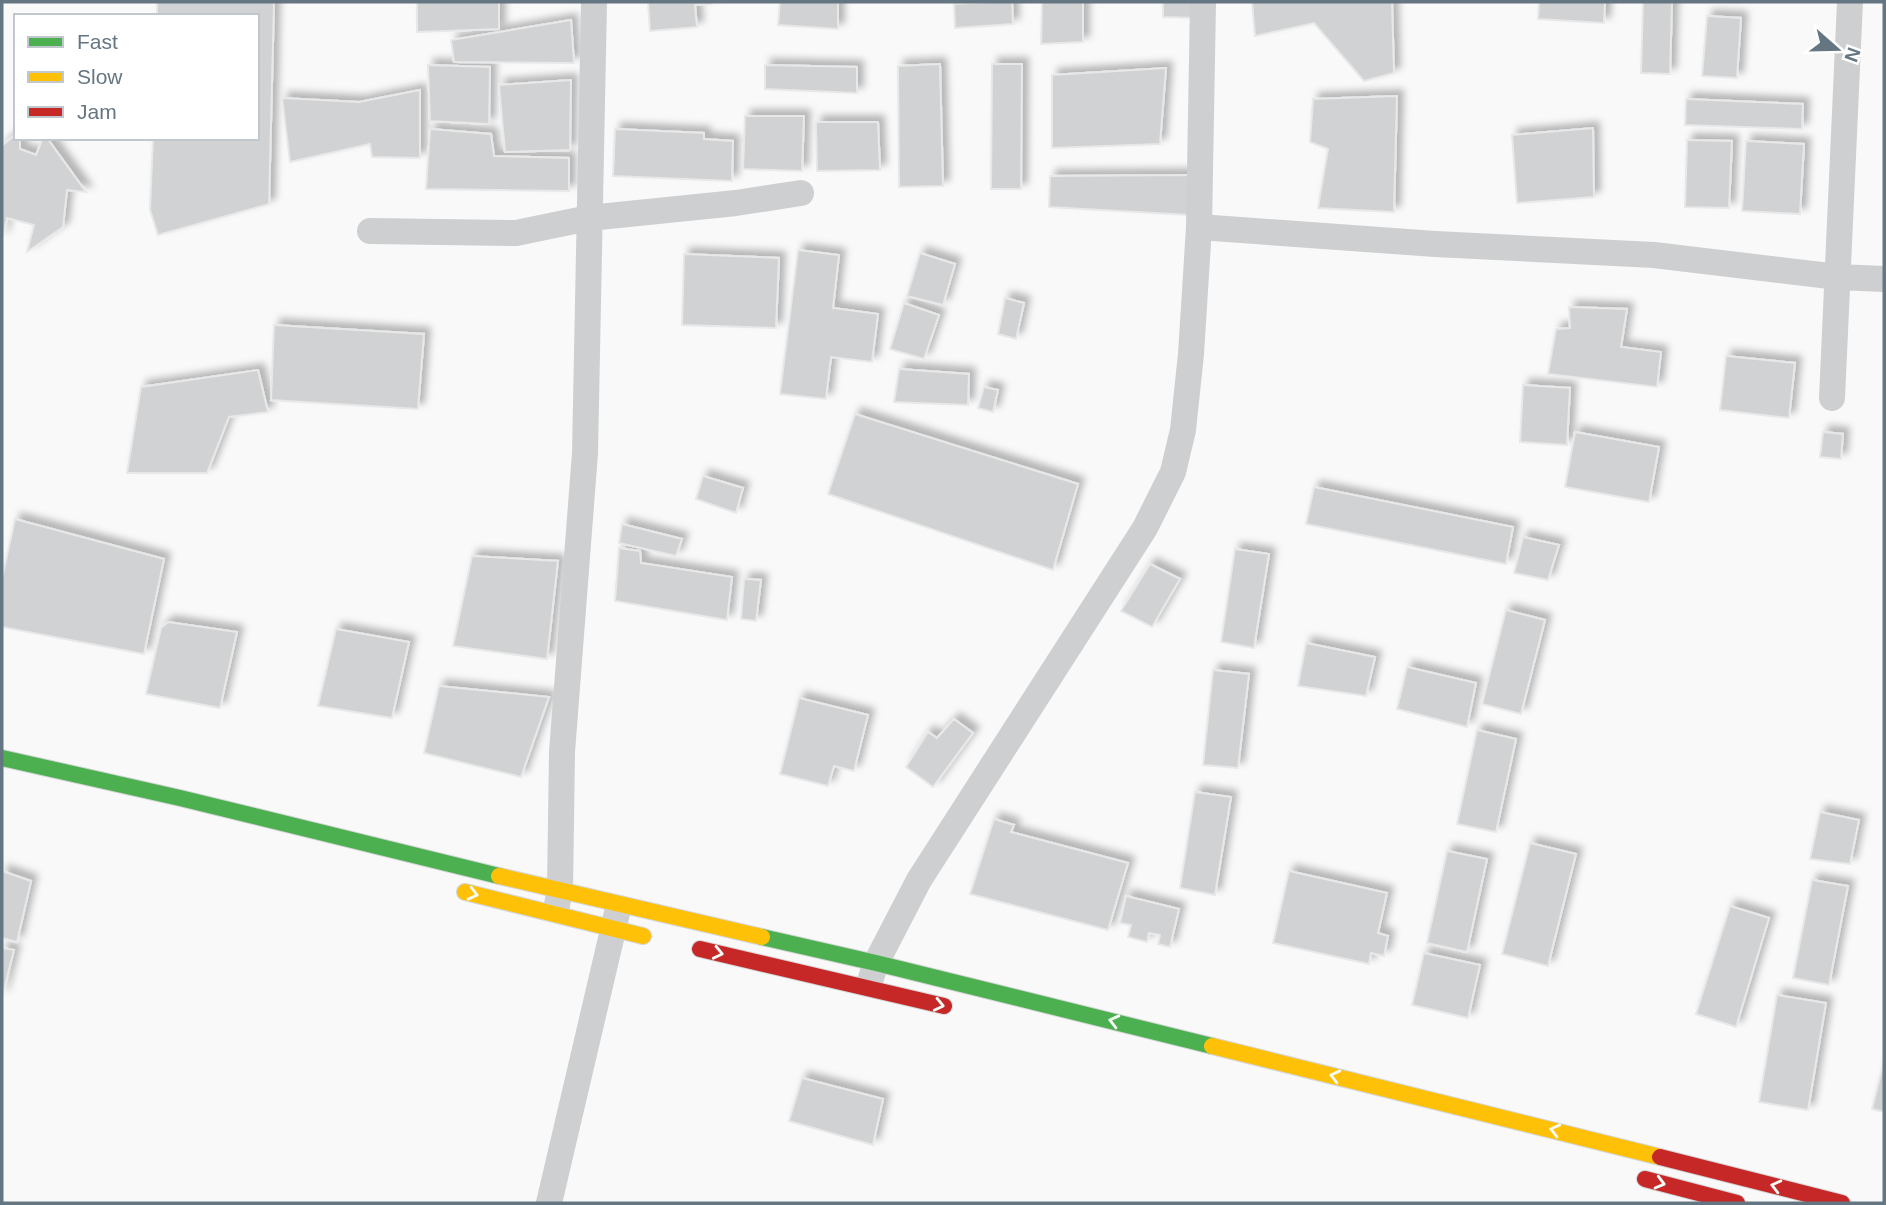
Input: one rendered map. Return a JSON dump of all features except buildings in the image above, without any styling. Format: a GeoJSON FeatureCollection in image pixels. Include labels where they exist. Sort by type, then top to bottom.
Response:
{"type":"FeatureCollection","features":[{"type":"Feature","properties":{"kind":"street"},"geometry":{"type":"LineString","coordinates":[[556,915],[560,889],[562,752],[585,453],[594,2]]}},
{"type":"Feature","properties":{"kind":"street"},"geometry":{"type":"LineString","coordinates":[[872,975],[919,880],[1145,528],[1173,472],[1183,430],[1191,354],[1199,227],[1203,2]]}},
{"type":"Feature","properties":{"kind":"street"},"geometry":{"type":"LineString","coordinates":[[1832,398],[1850,2]]}},
{"type":"Feature","properties":{"kind":"street"},"geometry":{"type":"LineString","coordinates":[[370,232],[516,233],[589,218],[736,203],[800,193]]}},
{"type":"Feature","properties":{"kind":"street"},"geometry":{"type":"LineString","coordinates":[[1199,227],[1654,256],[1838,277],[1884,279]]}},
{"type":"Feature","properties":{"kind":"street"},"geometry":{"type":"LineString","coordinates":[[2,758],[560,889],[654,939]]}},
{"type":"Feature","properties":{"kind":"street"},"geometry":{"type":"LineString","coordinates":[[450,889],[556,915],[617,917],[1500,1116],[1842,1203]]}},
{"type":"Feature","properties":{"kind":"street"},"geometry":{"type":"LineString","coordinates":[[549,1203],[617,917]]}},
{"type":"Feature","properties":{"kind":"street"},"geometry":{"type":"LineString","coordinates":[[681,945],[872,975],[961,1010]]}},
{"type":"Feature","properties":{"kind":"street"},"geometry":{"type":"LineString","coordinates":[[1630,1175],[1737,1203]]}},
{"type":"Feature","properties":{"kind":"traffic: fast"},"geometry":{"type":"LineString","coordinates":[[2,758],[180,798],[499,876]]}},
{"type":"Feature","properties":{"kind":"traffic: fast"},"geometry":{"type":"LineString","coordinates":[[762,937],[1212,1046]]}},
{"type":"Feature","properties":{"kind":"traffic: slow"},"geometry":{"type":"LineString","coordinates":[[499,876],[762,937]]}},
{"type":"Feature","properties":{"kind":"traffic: slow"},"geometry":{"type":"LineString","coordinates":[[465,892],[643,936]]}},
{"type":"Feature","properties":{"kind":"traffic: slow"},"geometry":{"type":"LineString","coordinates":[[1212,1046],[1660,1157]]}},
{"type":"Feature","properties":{"kind":"traffic: jam"},"geometry":{"type":"LineString","coordinates":[[700,949],[944,1006]]}},
{"type":"Feature","properties":{"kind":"traffic: jam"},"geometry":{"type":"LineString","coordinates":[[1660,1157],[1842,1203]]}},
{"type":"Feature","properties":{"kind":"traffic: jam"},"geometry":{"type":"LineString","coordinates":[[1645,1179],[1737,1203]]}}]}
